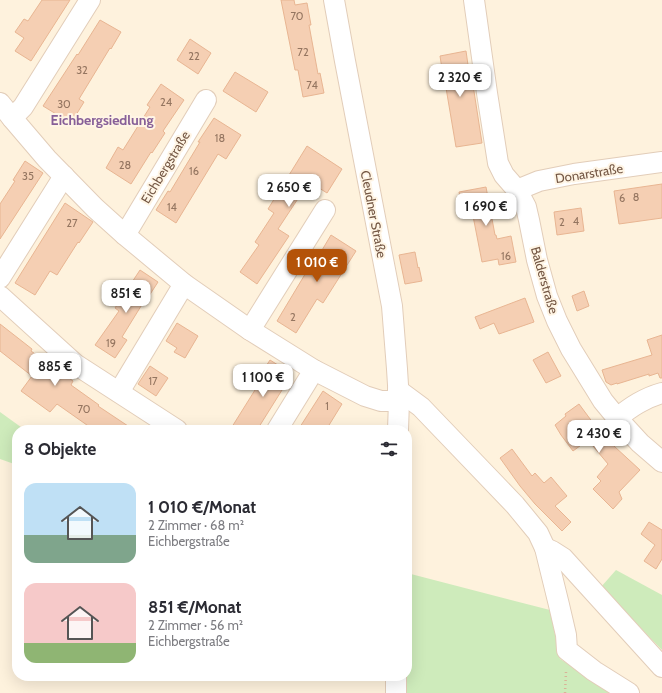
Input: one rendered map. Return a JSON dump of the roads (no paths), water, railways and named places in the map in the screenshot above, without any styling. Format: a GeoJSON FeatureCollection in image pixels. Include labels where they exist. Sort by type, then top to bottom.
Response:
{"type":"FeatureCollection","features":[{"type":"Feature","properties":{"kind":"street"},"geometry":{"type":"LineString","coordinates":[[90,0],[23,107],[6,111],[48,159],[95,208],[184,284],[250,330],[314,370],[365,396],[381,401],[398,395],[421,407],[515,505],[538,533],[544,548],[566,635],[567,650],[594,671],[629,693]]}},
{"type":"Feature","properties":{"kind":"street","name":"Cleudner Straße"},"geometry":{"type":"LineString","coordinates":[[334,0],[392,306],[397,369],[398,425]]}},
{"type":"Feature","properties":{"kind":"street","name":"Balderstraße"},"geometry":{"type":"LineString","coordinates":[[474,0],[498,163],[504,175],[518,190],[526,207],[537,260],[547,296],[557,322],[571,349],[603,401],[640,443],[662,462]]}},
{"type":"Feature","properties":{"kind":"street","name":"Eichbergstraße"},"geometry":{"type":"LineString","coordinates":[[125,235],[206,100]]}},
{"type":"Feature","properties":{"kind":"street","name":"Donarstraße"},"geometry":{"type":"LineString","coordinates":[[518,190],[539,181],[574,174],[662,162]]}},
{"type":"Feature","properties":{"kind":"street"},"geometry":{"type":"LineString","coordinates":[[0,278],[64,176]]}},
{"type":"Feature","properties":{"kind":"street"},"geometry":{"type":"LineString","coordinates":[[250,330],[325,210]]}},
{"type":"Feature","properties":{"kind":"street"},"geometry":{"type":"LineString","coordinates":[[119,392],[184,284]]}},
{"type":"Feature","properties":{"kind":"street"},"geometry":{"type":"LineString","coordinates":[[0,296],[75,364],[170,425]]}},
{"type":"Feature","properties":{"kind":"street"},"geometry":{"type":"LineString","coordinates":[[280,425],[314,370]]}},
{"type":"Feature","properties":{"kind":"street"},"geometry":{"type":"LineString","coordinates":[[617,418],[631,407],[662,393]]}},
{"type":"Feature","properties":{"kind":"street"},"geometry":{"type":"LineString","coordinates":[[544,548],[563,558],[662,667]]}},
{"type":"Feature","properties":{"kind":"street"},"geometry":{"type":"LineString","coordinates":[[396,681],[396,693]]}},
{"type":"Feature","properties":{"kind":"district","name":"Eichbergsiedlung"},"geometry":{"type":"Point","coordinates":[102,120]}}]}
